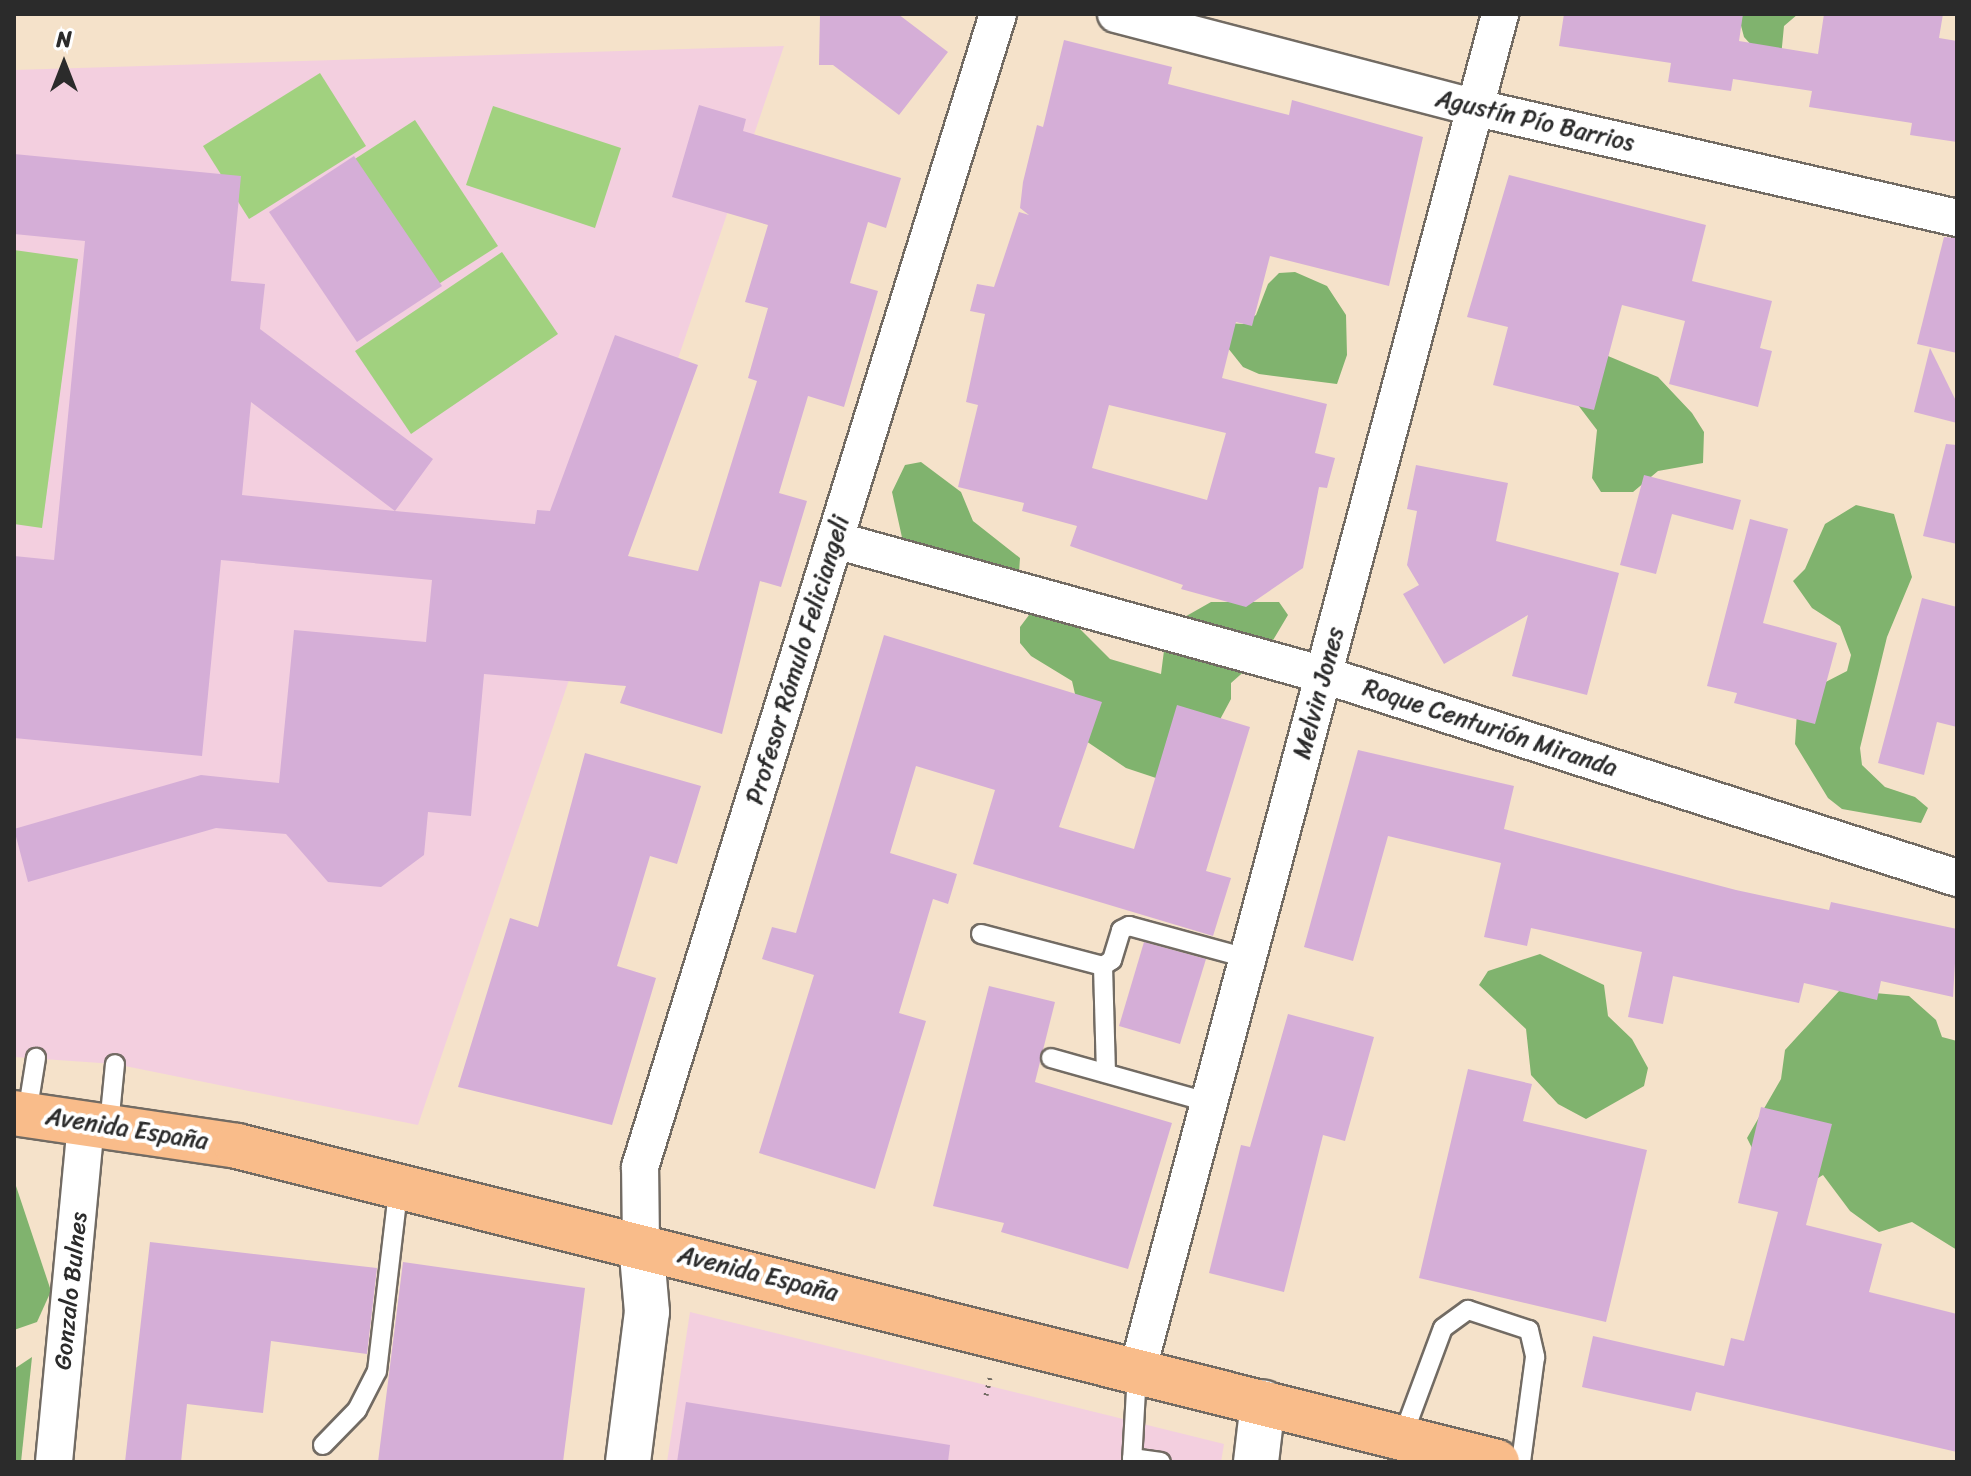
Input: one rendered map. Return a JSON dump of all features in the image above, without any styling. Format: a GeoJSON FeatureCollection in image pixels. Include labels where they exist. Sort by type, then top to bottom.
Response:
{"type":"FeatureCollection","features":[{"type":"Feature","properties":{"kind":"main road","name":"Avenida España"},"geometry":{"type":"LineString","coordinates":[[21,1114],[237,1146],[641,1244],[1497,1462]]}},
{"type":"Feature","properties":{"kind":"street","name":"Profesor Rómulo Feliciangeli"},"geometry":{"type":"LineString","coordinates":[[628,1462],[647,1312],[641,1244],[640,1167],[998,14]]}},
{"type":"Feature","properties":{"kind":"street","name":"Agustín Pío Barrios"},"geometry":{"type":"LineString","coordinates":[[1116,14],[1477,108],[1957,218]]}},
{"type":"Feature","properties":{"kind":"street","name":"Melvin Jones"},"geometry":{"type":"LineString","coordinates":[[1137,1372],[1500,14]]}},
{"type":"Feature","properties":{"kind":"street","name":"Roque Centurión Miranda"},"geometry":{"type":"LineString","coordinates":[[835,540],[1324,675],[1957,878]]}},
{"type":"Feature","properties":{"kind":"street","name":"Gonzalo Bulnes"},"geometry":{"type":"LineString","coordinates":[[54,1462],[97,1123]]}},
{"type":"Feature","properties":{"kind":"street"},"geometry":{"type":"LineString","coordinates":[[1256,1462],[1263,1402]]}},
{"type":"Feature","properties":{"kind":"lane"},"geometry":{"type":"LineString","coordinates":[[981,934],[1103,966],[1112,960],[1121,930],[1129,926],[1247,958]]}},
{"type":"Feature","properties":{"kind":"lane"},"geometry":{"type":"LineString","coordinates":[[1103,966],[1106,1073]]}},
{"type":"Feature","properties":{"kind":"lane"},"geometry":{"type":"LineString","coordinates":[[21,1114],[36,1058]]}},
{"type":"Feature","properties":{"kind":"lane"},"geometry":{"type":"LineString","coordinates":[[1051,1058],[1208,1102]]}},
{"type":"Feature","properties":{"kind":"lane"},"geometry":{"type":"LineString","coordinates":[[97,1123],[115,1064]]}},
{"type":"Feature","properties":{"kind":"lane"},"geometry":{"type":"LineString","coordinates":[[323,1445],[357,1410],[377,1371],[399,1185]]}},
{"type":"Feature","properties":{"kind":"lane"},"geometry":{"type":"LineString","coordinates":[[1402,1438],[1443,1328],[1468,1310],[1529,1330],[1535,1357],[1521,1462]]}},
{"type":"Feature","properties":{"kind":"lane"},"geometry":{"type":"LineString","coordinates":[[1137,1372],[1132,1460],[1161,1462]]}},
{"type":"Feature","properties":{"kind":"shaded area"},"geometry":{"type":"Polygon","coordinates":[[[784,46],[418,1125],[115,1064],[14,1057],[14,70],[784,46]]]}},
{"type":"Feature","properties":{"kind":"shaded area"},"geometry":{"type":"Polygon","coordinates":[[[690,1312],[1224,1444],[1221,1462],[667,1462],[690,1312]]]}},
{"type":"Feature","properties":{"kind":"green space"},"geometry":{"type":"Polygon","coordinates":[[[1738,14],[1798,14],[1784,26],[1781,57],[1765,60],[1744,37],[1738,14]]]}},
{"type":"Feature","properties":{"kind":"green space"},"geometry":{"type":"Polygon","coordinates":[[[320,73],[366,146],[249,219],[203,146],[320,73]]]}},
{"type":"Feature","properties":{"kind":"green space"},"geometry":{"type":"Polygon","coordinates":[[[493,106],[621,148],[595,228],[466,185],[493,106]]]}},
{"type":"Feature","properties":{"kind":"green space"},"geometry":{"type":"Polygon","coordinates":[[[415,120],[498,246],[423,294],[341,168],[415,120]]]}},
{"type":"Feature","properties":{"kind":"green space"},"geometry":{"type":"Polygon","coordinates":[[[14,250],[78,259],[42,528],[14,524],[14,250]]]}},
{"type":"Feature","properties":{"kind":"green space"},"geometry":{"type":"Polygon","coordinates":[[[502,252],[558,334],[411,434],[355,351],[502,252]]]}},
{"type":"Feature","properties":{"kind":"green space"},"geometry":{"type":"Polygon","coordinates":[[[1295,272],[1327,286],[1346,315],[1347,355],[1337,384],[1259,374],[1243,367],[1220,338],[1227,323],[1243,324],[1256,315],[1268,284],[1279,273],[1295,272]]]}},
{"type":"Feature","properties":{"kind":"green space"},"geometry":{"type":"Polygon","coordinates":[[[1608,356],[1658,377],[1692,413],[1704,432],[1703,463],[1658,471],[1633,492],[1601,492],[1592,478],[1597,430],[1578,405],[1608,356]]]}},
{"type":"Feature","properties":{"kind":"green space"},"geometry":{"type":"Polygon","coordinates":[[[921,462],[961,492],[973,521],[1020,558],[1019,573],[905,551],[892,492],[905,465],[921,462]]]}},
{"type":"Feature","properties":{"kind":"green space"},"geometry":{"type":"Polygon","coordinates":[[[1856,505],[1894,514],[1912,577],[1887,637],[1860,748],[1862,765],[1885,787],[1915,797],[1928,808],[1921,823],[1842,809],[1828,798],[1795,744],[1797,712],[1818,686],[1847,671],[1851,655],[1840,626],[1812,608],[1793,581],[1805,569],[1825,524],[1856,505]]]}},
{"type":"Feature","properties":{"kind":"green space"},"geometry":{"type":"Polygon","coordinates":[[[1211,602],[1279,602],[1288,615],[1266,652],[1231,683],[1231,699],[1216,727],[1156,778],[1126,768],[1086,741],[1072,681],[1031,656],[1020,643],[1020,627],[1029,615],[1045,609],[1074,623],[1110,659],[1161,674],[1167,627],[1211,602]]]}},
{"type":"Feature","properties":{"kind":"green space"},"geometry":{"type":"Polygon","coordinates":[[[1540,954],[1604,985],[1608,1016],[1632,1039],[1648,1068],[1644,1086],[1586,1119],[1558,1104],[1531,1075],[1526,1029],[1479,985],[1488,971],[1540,954]]]}},
{"type":"Feature","properties":{"kind":"green space"},"geometry":{"type":"Polygon","coordinates":[[[1840,990],[1909,996],[1936,1020],[1942,1037],[1957,1041],[1957,1250],[1912,1222],[1879,1232],[1850,1211],[1823,1175],[1803,1187],[1754,1152],[1747,1138],[1781,1079],[1785,1050],[1840,990]]]}},
{"type":"Feature","properties":{"kind":"green space"},"geometry":{"type":"Polygon","coordinates":[[[14,1180],[51,1291],[37,1322],[14,1330],[14,1180]]]}},
{"type":"Feature","properties":{"kind":"green space"},"geometry":{"type":"Polygon","coordinates":[[[32,1357],[21,1462],[14,1462],[14,1369],[32,1357]]]}},
{"type":"Feature","properties":{"kind":"building"},"geometry":{"type":"Polygon","coordinates":[[[820,14],[898,14],[948,52],[899,115],[833,65],[819,65],[820,14]]]}},
{"type":"Feature","properties":{"kind":"building"},"geometry":{"type":"Polygon","coordinates":[[[1564,14],[1743,14],[1739,41],[1818,54],[1824,14],[1943,14],[1939,38],[1957,41],[1957,142],[1910,135],[1912,123],[1809,107],[1812,91],[1733,79],[1731,91],[1668,82],[1671,63],[1559,46],[1564,14]]]}},
{"type":"Feature","properties":{"kind":"building"},"geometry":{"type":"Polygon","coordinates":[[[1064,40],[1172,67],[1168,84],[1289,115],[1292,100],[1423,137],[1389,286],[1270,256],[1252,326],[1236,322],[1222,378],[1327,404],[1315,453],[1335,458],[1327,488],[1319,487],[1303,568],[1246,607],[1181,589],[1183,585],[1070,546],[1077,526],[1022,511],[1024,503],[958,487],[978,405],[966,402],[985,314],[970,311],[977,284],[994,287],[1019,212],[1029,215],[1020,208],[1023,182],[1037,125],[1043,127],[1064,40]],[[1109,405],[1092,468],[1207,500],[1226,433],[1109,405]]]}},
{"type":"Feature","properties":{"kind":"building"},"geometry":{"type":"Polygon","coordinates":[[[699,105],[746,119],[743,131],[901,178],[886,228],[868,222],[850,283],[878,291],[844,407],[808,396],[779,493],[807,501],[781,587],[760,581],[722,734],[620,703],[626,686],[484,674],[471,816],[428,812],[424,855],[381,887],[328,882],[286,834],[216,828],[28,882],[14,829],[201,775],[279,783],[294,630],[426,642],[432,580],[221,560],[202,756],[14,738],[14,556],[54,560],[85,241],[14,234],[14,154],[241,176],[231,281],[265,284],[260,329],[433,459],[395,511],[535,524],[537,510],[550,511],[615,335],[698,365],[628,556],[698,571],[757,381],[748,378],[768,308],[745,302],[768,225],[672,197],[699,105]],[[251,402],[242,495],[395,511],[251,402]]]}},
{"type":"Feature","properties":{"kind":"building"},"geometry":{"type":"Polygon","coordinates":[[[354,156],[442,286],[357,342],[269,212],[354,156]]]}},
{"type":"Feature","properties":{"kind":"building"},"geometry":{"type":"Polygon","coordinates":[[[1509,175],[1706,225],[1692,281],[1772,301],[1760,348],[1772,351],[1758,407],[1669,384],[1685,321],[1622,305],[1594,410],[1493,385],[1508,327],[1467,317],[1509,175]]]}},
{"type":"Feature","properties":{"kind":"building"},"geometry":{"type":"Polygon","coordinates":[[[1944,237],[1957,238],[1957,353],[1917,344],[1944,237]]]}},
{"type":"Feature","properties":{"kind":"building"},"geometry":{"type":"Polygon","coordinates":[[[1930,348],[1957,403],[1957,423],[1914,412],[1930,348]]]}},
{"type":"Feature","properties":{"kind":"building"},"geometry":{"type":"Polygon","coordinates":[[[1946,444],[1957,445],[1957,544],[1923,536],[1946,444]]]}},
{"type":"Feature","properties":{"kind":"building"},"geometry":{"type":"Polygon","coordinates":[[[1416,465],[1508,483],[1496,541],[1619,573],[1587,695],[1512,676],[1528,615],[1444,664],[1403,594],[1419,585],[1407,565],[1417,511],[1407,509],[1416,465]]]}},
{"type":"Feature","properties":{"kind":"building"},"geometry":{"type":"Polygon","coordinates":[[[1644,475],[1741,500],[1733,530],[1672,514],[1656,574],[1620,565],[1644,475]]]}},
{"type":"Feature","properties":{"kind":"building"},"geometry":{"type":"Polygon","coordinates":[[[1750,519],[1788,529],[1763,623],[1837,643],[1815,724],[1734,703],[1737,693],[1707,686],[1750,519]]]}},
{"type":"Feature","properties":{"kind":"building"},"geometry":{"type":"Polygon","coordinates":[[[1922,598],[1957,607],[1957,727],[1937,722],[1924,775],[1878,763],[1922,598]]]}},
{"type":"Feature","properties":{"kind":"building"},"geometry":{"type":"Polygon","coordinates":[[[884,635],[1102,702],[1059,827],[1134,849],[1177,705],[1250,727],[1206,871],[1231,878],[1213,936],[973,864],[995,790],[916,766],[890,853],[957,874],[948,904],[933,899],[899,1013],[926,1021],[875,1189],[759,1153],[814,975],[762,959],[772,927],[796,933],[884,635]]]}},
{"type":"Feature","properties":{"kind":"building"},"geometry":{"type":"Polygon","coordinates":[[[1358,750],[1514,786],[1504,829],[1736,890],[1829,910],[1831,902],[1957,929],[1953,997],[1881,981],[1877,1000],[1804,983],[1799,1003],[1673,976],[1663,1024],[1628,1017],[1642,952],[1531,928],[1527,946],[1484,937],[1501,863],[1388,836],[1353,961],[1304,947],[1358,750]]]}},
{"type":"Feature","properties":{"kind":"building"},"geometry":{"type":"Polygon","coordinates":[[[585,753],[701,786],[677,864],[650,856],[617,966],[656,978],[612,1125],[458,1087],[510,918],[538,927],[585,753]]]}},
{"type":"Feature","properties":{"kind":"building"},"geometry":{"type":"Polygon","coordinates":[[[1144,942],[1206,959],[1180,1044],[1119,1026],[1144,942]]]}},
{"type":"Feature","properties":{"kind":"building"},"geometry":{"type":"Polygon","coordinates":[[[989,986],[1055,1002],[1035,1082],[1172,1123],[1128,1269],[1001,1232],[1004,1223],[933,1206],[989,986]]]}},
{"type":"Feature","properties":{"kind":"building"},"geometry":{"type":"Polygon","coordinates":[[[1288,1014],[1374,1037],[1345,1141],[1323,1135],[1284,1292],[1209,1273],[1241,1145],[1250,1147],[1288,1014]]]}},
{"type":"Feature","properties":{"kind":"building"},"geometry":{"type":"Polygon","coordinates":[[[1468,1069],[1532,1084],[1523,1121],[1647,1150],[1606,1322],[1419,1278],[1468,1069]]]}},
{"type":"Feature","properties":{"kind":"building"},"geometry":{"type":"Polygon","coordinates":[[[1761,1107],[1832,1124],[1806,1225],[1882,1244],[1869,1292],[1957,1314],[1957,1452],[1696,1392],[1691,1411],[1582,1387],[1593,1336],[1724,1366],[1731,1338],[1744,1341],[1778,1212],[1738,1203],[1761,1107]]]}},
{"type":"Feature","properties":{"kind":"building"},"geometry":{"type":"Polygon","coordinates":[[[150,1242],[377,1268],[367,1354],[271,1341],[263,1413],[187,1404],[181,1462],[125,1462],[150,1242]]]}},
{"type":"Feature","properties":{"kind":"building"},"geometry":{"type":"Polygon","coordinates":[[[403,1262],[585,1288],[563,1462],[378,1462],[403,1262]]]}},
{"type":"Feature","properties":{"kind":"building"},"geometry":{"type":"Polygon","coordinates":[[[686,1402],[950,1445],[948,1462],[677,1462],[686,1402]]]}}]}
